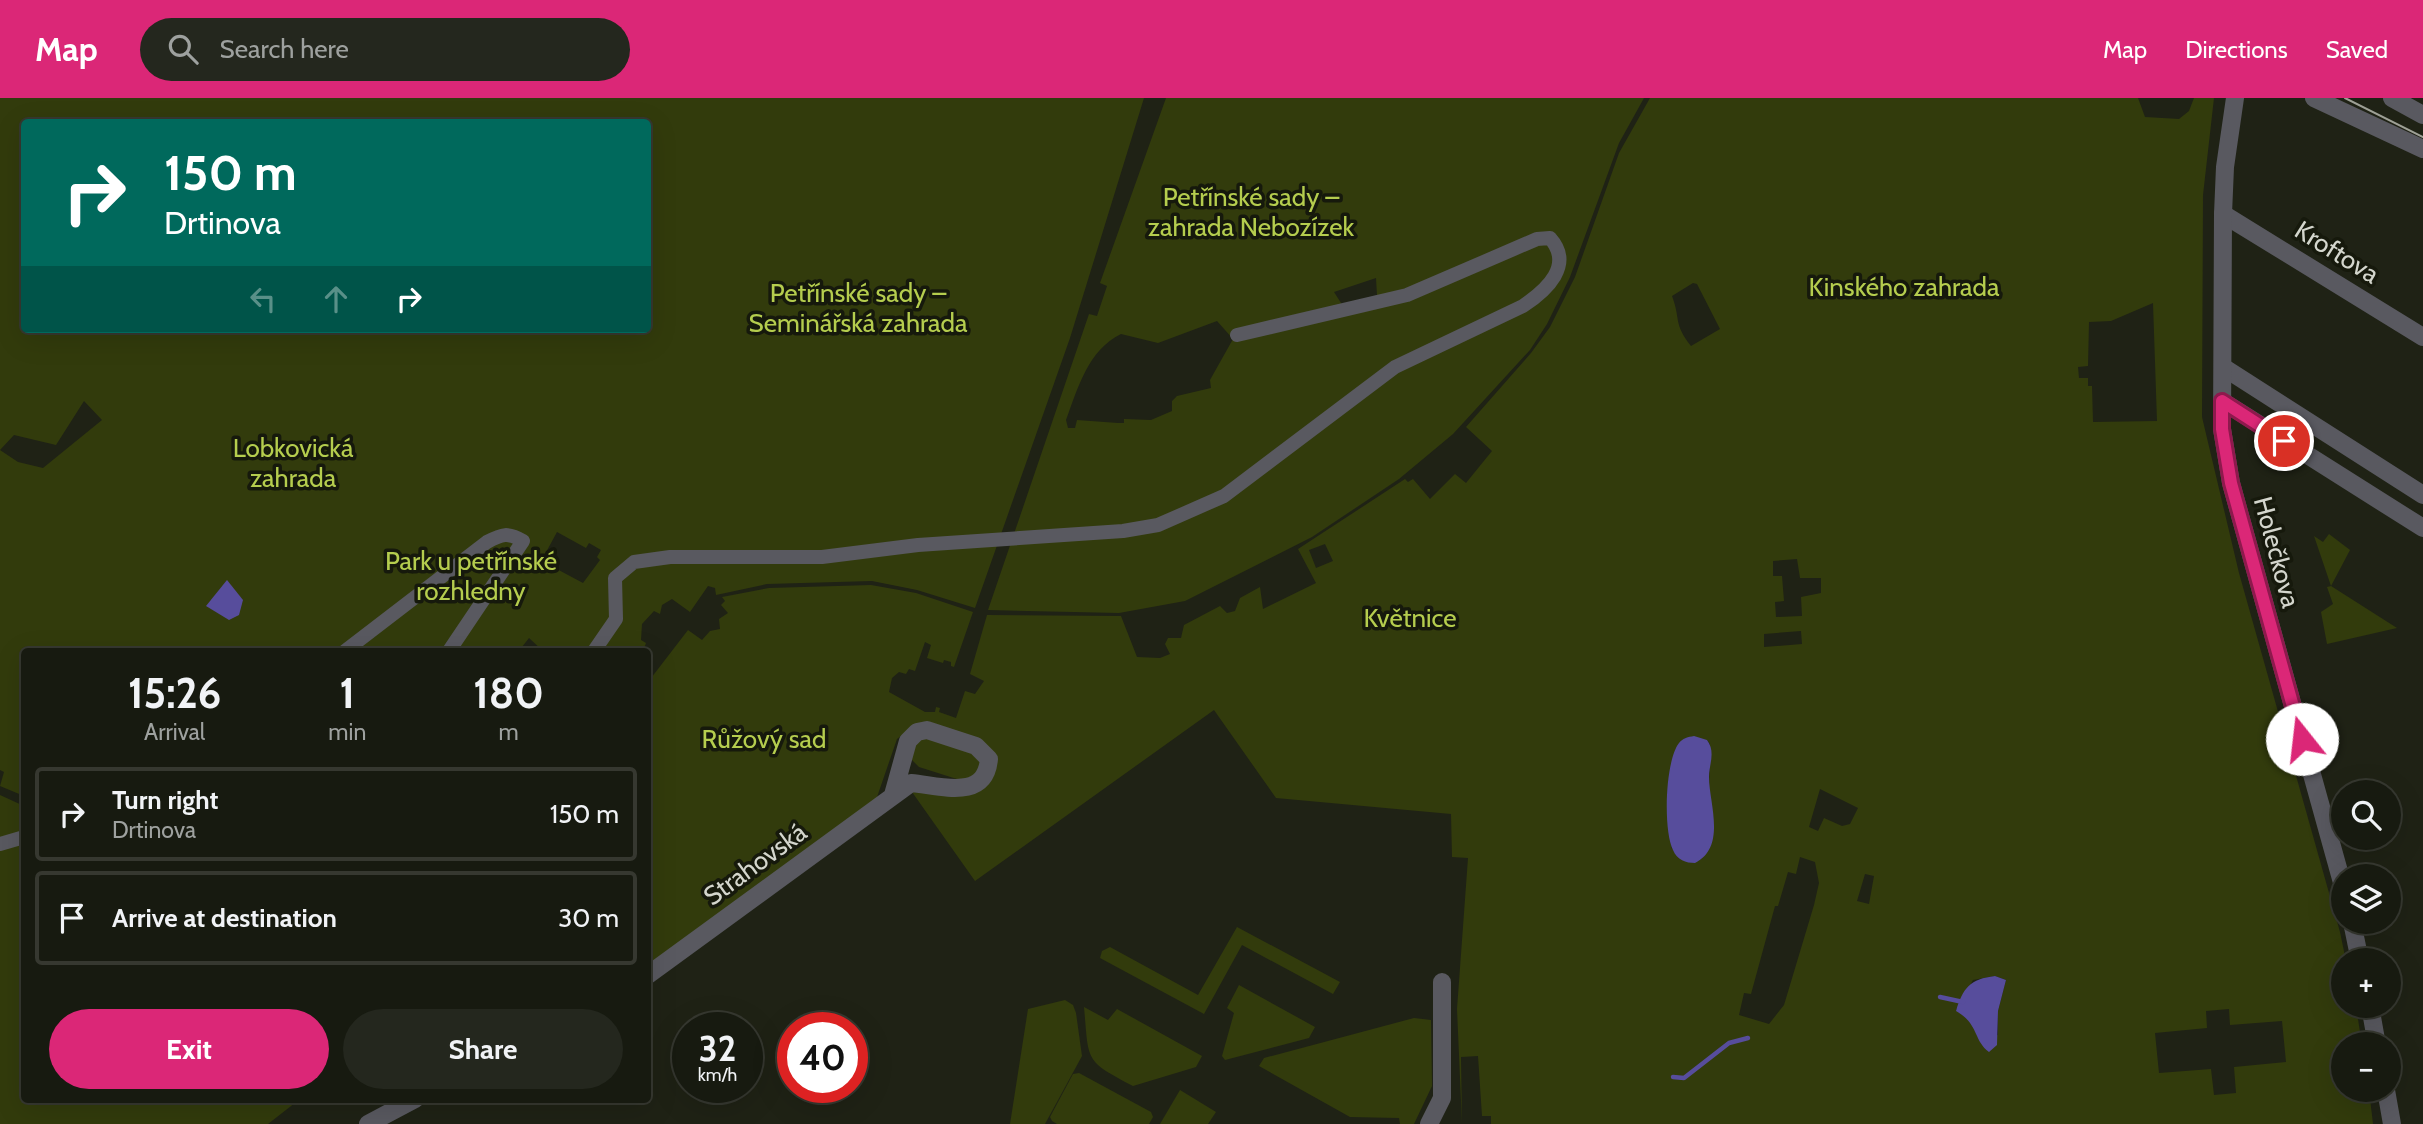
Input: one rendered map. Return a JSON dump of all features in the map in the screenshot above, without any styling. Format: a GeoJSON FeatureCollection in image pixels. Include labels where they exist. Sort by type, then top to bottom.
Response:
{"type":"FeatureCollection","features":[{"type":"Feature","properties":{"kind":"street","name":"Holečkova"},"geometry":{"type":"LineString","coordinates":[[2235,98],[2225,167],[2223,214],[2222,429],[2231,483],[2337,864]]}},
{"type":"Feature","properties":{"kind":"street"},"geometry":{"type":"LineString","coordinates":[[2314,98],[2423,149]]}},
{"type":"Feature","properties":{"kind":"street"},"geometry":{"type":"LineString","coordinates":[[2392,98],[2423,115]]}},
{"type":"Feature","properties":{"kind":"street","name":"Kroftova"},"geometry":{"type":"LineString","coordinates":[[2223,214],[2423,337]]}},
{"type":"Feature","properties":{"kind":"street"},"geometry":{"type":"LineString","coordinates":[[596,648],[616,619],[615,578],[634,562],[670,557],[822,556],[998,538],[1123,531],[1158,525],[1224,496],[1395,368],[1539,295],[1551,284],[1557,271],[1560,260],[1558,247],[1550,238],[1537,239],[1407,295],[1237,335]]}},
{"type":"Feature","properties":{"kind":"street"},"geometry":{"type":"LineString","coordinates":[[2222,367],[2423,495]]}},
{"type":"Feature","properties":{"kind":"street"},"geometry":{"type":"LineString","coordinates":[[2222,401],[2423,528]]}},
{"type":"Feature","properties":{"kind":"street"},"geometry":{"type":"LineString","coordinates":[[349,648],[487,542],[499,536],[512,535],[523,541],[451,648]]}},
{"type":"Feature","properties":{"kind":"street","name":"Strahovská"},"geometry":{"type":"LineString","coordinates":[[651,973],[911,783],[970,788],[982,782],[988,772],[989,759],[976,746],[927,730],[917,732],[908,741],[893,795]]}},
{"type":"Feature","properties":{"kind":"street"},"geometry":{"type":"LineString","coordinates":[[0,844],[21,838]]}},
{"type":"Feature","properties":{"kind":"street"},"geometry":{"type":"LineString","coordinates":[[1429,1124],[1443,1098],[1442,982]]}},
{"type":"Feature","properties":{"kind":"street"},"geometry":{"type":"LineString","coordinates":[[2388,1102],[2392,1124]]}},
{"type":"Feature","properties":{"kind":"street"},"geometry":{"type":"LineString","coordinates":[[368,1124],[407,1103]]}},
{"type":"Feature","properties":{"kind":"green space"},"geometry":{"type":"Polygon","coordinates":[[[0,98],[1144,98],[1070,338],[975,608],[917,590],[872,581],[767,584],[716,595],[715,588],[708,586],[690,612],[672,599],[662,605],[660,614],[654,611],[642,624],[641,640],[646,643],[644,648],[540,648],[529,638],[523,648],[21,648],[21,795],[0,786],[4,772],[0,770],[0,98]],[[84,401],[56,445],[14,435],[0,450],[18,462],[43,468],[102,420],[84,401]],[[557,532],[544,556],[555,563],[553,567],[583,583],[600,560],[597,557],[601,550],[589,543],[586,548],[557,532]]]}},
{"type":"Feature","properties":{"kind":"green space","name":"Petřínské sady – zahrada Nebozízek"},"geometry":{"type":"Polygon","coordinates":[[[1166,98],[1644,98],[1619,143],[1570,277],[1547,324],[1530,350],[1453,434],[1399,479],[1312,537],[1185,601],[1119,613],[988,610],[1089,314],[1097,316],[1107,286],[1100,283],[1166,98]],[[1376,278],[1334,292],[1343,306],[1377,295],[1376,278]],[[1217,321],[1158,343],[1121,334],[1110,341],[1092,360],[1086,371],[1066,420],[1068,428],[1075,428],[1077,420],[1124,423],[1124,419],[1151,420],[1172,411],[1172,401],[1177,396],[1211,388],[1210,380],[1233,339],[1217,321]]]}},
{"type":"Feature","properties":{"kind":"green space","name":"Kinského zahrada"},"geometry":{"type":"Polygon","coordinates":[[[1650,98],[2138,98],[2145,117],[2179,119],[2189,111],[2194,98],[2214,98],[2203,195],[2202,417],[2239,573],[2331,900],[2331,934],[2340,934],[2343,948],[2331,948],[2331,1018],[2358,1018],[2360,1032],[2331,1032],[2331,1102],[2370,1102],[2373,1124],[1491,1124],[1491,1116],[1482,1116],[1478,1056],[1461,1057],[1462,1124],[1457,1009],[1468,858],[1452,857],[1451,814],[1276,798],[1214,710],[975,881],[912,792],[951,795],[974,792],[990,777],[995,764],[916,724],[897,739],[876,800],[651,966],[651,678],[688,630],[702,640],[710,631],[720,629],[719,619],[728,613],[721,605],[725,601],[722,597],[769,588],[871,585],[916,593],[973,612],[954,667],[951,662],[944,660],[943,663],[927,658],[931,645],[925,642],[915,671],[909,669],[906,674],[899,672],[892,678],[889,692],[925,712],[935,712],[936,707],[940,708],[939,712],[956,718],[965,691],[975,694],[984,681],[970,674],[987,615],[1121,616],[1137,657],[1160,658],[1170,654],[1165,644],[1168,638],[1181,638],[1184,625],[1220,606],[1227,613],[1235,611],[1240,598],[1260,587],[1263,609],[1316,583],[1298,549],[1405,479],[1408,482],[1413,479],[1430,499],[1455,474],[1466,483],[1492,451],[1466,427],[1531,353],[1550,327],[1575,277],[1619,153],[1650,98]],[[1693,283],[1672,296],[1679,326],[1691,346],[1720,329],[1697,284],[1693,283]],[[2153,303],[2111,321],[2089,322],[2088,366],[2078,367],[2079,378],[2088,378],[2088,386],[2092,386],[2093,422],[2157,421],[2153,303]],[[1325,544],[1309,550],[1316,568],[1333,561],[1325,544]],[[1797,559],[1773,561],[1773,576],[1782,576],[1784,601],[1775,602],[1776,617],[1802,616],[1801,597],[1821,593],[1821,578],[1800,578],[1797,559]],[[1801,631],[1764,634],[1764,647],[1802,644],[1801,631]],[[1685,738],[1673,759],[1668,790],[1668,823],[1672,849],[1709,788],[1710,744],[1707,740],[1685,738]],[[1820,789],[1809,827],[1818,831],[1824,818],[1842,826],[1850,824],[1858,808],[1820,789]],[[1800,857],[1796,874],[1788,872],[1778,906],[1775,906],[1751,994],[1744,993],[1739,1015],[1769,1024],[1784,1005],[1819,883],[1815,862],[1800,857]],[[1865,874],[1857,901],[1869,904],[1874,876],[1865,874]],[[1995,976],[1973,980],[1956,1010],[1972,1022],[1979,1040],[1998,1035],[1998,1011],[2006,980],[1995,976]],[[2229,1009],[2206,1011],[2207,1028],[2155,1033],[2159,1073],[2211,1069],[2214,1095],[2236,1093],[2234,1067],[2286,1062],[2282,1021],[2230,1025],[2229,1009]]]}},
{"type":"Feature","properties":{"kind":"green space"},"geometry":{"type":"Polygon","coordinates":[[[2329,534],[2350,550],[2331,586],[2314,536],[2323,542],[2329,534]]]}},
{"type":"Feature","properties":{"kind":"green space"},"geometry":{"type":"Polygon","coordinates":[[[2331,586],[2397,628],[2327,644],[2321,612],[2333,604],[2327,587],[2331,586]]]}},
{"type":"Feature","properties":{"kind":"green space"},"geometry":{"type":"Polygon","coordinates":[[[928,738],[973,753],[981,763],[981,771],[963,781],[919,767],[911,759],[911,748],[918,740],[928,738]]]}},
{"type":"Feature","properties":{"kind":"green space"},"geometry":{"type":"Polygon","coordinates":[[[0,795],[21,805],[21,1103],[295,1103],[268,1124],[0,1124],[0,795]]]}},
{"type":"Feature","properties":{"kind":"green space"},"geometry":{"type":"Polygon","coordinates":[[[1237,927],[1340,982],[1333,994],[1242,945],[1204,1014],[1100,958],[1102,951],[1110,947],[1198,995],[1237,927]]]}},
{"type":"Feature","properties":{"kind":"green space"},"geometry":{"type":"Polygon","coordinates":[[[1239,985],[1315,1027],[1309,1038],[1225,1060],[1222,1056],[1234,1013],[1227,1008],[1239,985]]]}},
{"type":"Feature","properties":{"kind":"green space"},"geometry":{"type":"Polygon","coordinates":[[[1065,1000],[1073,1005],[1076,1013],[1082,1056],[1045,1124],[1010,1124],[1028,1009],[1065,1000]]]}},
{"type":"Feature","properties":{"kind":"green space"},"geometry":{"type":"Polygon","coordinates":[[[1084,1007],[1108,1020],[1117,1009],[1202,1056],[1196,1067],[1133,1086],[1105,1070],[1092,1057],[1084,1007]]]}},
{"type":"Feature","properties":{"kind":"green space"},"geometry":{"type":"Polygon","coordinates":[[[1414,1018],[1431,1020],[1432,1086],[1414,1124],[1400,1124],[1399,1118],[1350,1117],[1259,1066],[1264,1058],[1414,1018]]]}},
{"type":"Feature","properties":{"kind":"green space"},"geometry":{"type":"Polygon","coordinates":[[[1079,1073],[1151,1112],[1153,1117],[1149,1124],[1057,1124],[1052,1121],[1050,1117],[1073,1074],[1079,1073]]]}},
{"type":"Feature","properties":{"kind":"green space"},"geometry":{"type":"Polygon","coordinates":[[[1180,1090],[1216,1112],[1208,1124],[1160,1124],[1180,1090]]]}},
{"type":"Feature","properties":{"kind":"shaded area"},"geometry":{"type":"Polygon","coordinates":[[[227,580],[243,600],[239,615],[229,620],[206,606],[227,580]]]}},
{"type":"Feature","properties":{"kind":"shaded area"},"geometry":{"type":"Polygon","coordinates":[[[1694,736],[1707,740],[1711,749],[1709,777],[1714,824],[1711,846],[1705,856],[1695,863],[1682,860],[1675,853],[1670,840],[1667,812],[1668,779],[1674,752],[1682,740],[1694,736]]]}},
{"type":"Feature","properties":{"kind":"shaded area"},"geometry":{"type":"Polygon","coordinates":[[[1995,976],[2006,980],[1998,1011],[1997,1045],[1989,1052],[1980,1042],[1969,1021],[1956,1011],[1969,986],[1995,976]]]}},
{"type":"Feature","properties":{"kind":"waterway"},"geometry":{"type":"LineString","coordinates":[[1940,997],[1963,1002]]}},
{"type":"Feature","properties":{"kind":"waterway"},"geometry":{"type":"LineString","coordinates":[[1673,1077],[1684,1078],[1729,1043],[1748,1038]]}},
{"type":"Feature","properties":{"kind":"tram line"},"geometry":{"type":"LineString","coordinates":[[2345,98],[2423,137]]}},
{"type":"Feature","properties":{"kind":"route"},"geometry":{"type":"LineString","coordinates":[[2284,441],[2222,401],[2222,429],[2231,483],[2302,739]]}},
{"type":"Feature","properties":{"kind":"park label","name":"Petřínské sady – Seminářská zahrada"},"geometry":{"type":"Point","coordinates":[858,308]}},
{"type":"Feature","properties":{"kind":"park label","name":"Lobkovická zahrada"},"geometry":{"type":"Point","coordinates":[293,463]}},
{"type":"Feature","properties":{"kind":"park label","name":"Park u petřínské rozhledny"},"geometry":{"type":"Point","coordinates":[471,576]}},
{"type":"Feature","properties":{"kind":"park label","name":"Květnice"},"geometry":{"type":"Point","coordinates":[1410,618]}},
{"type":"Feature","properties":{"kind":"park label","name":"Růžový sad"},"geometry":{"type":"Point","coordinates":[764,739]}}]}
